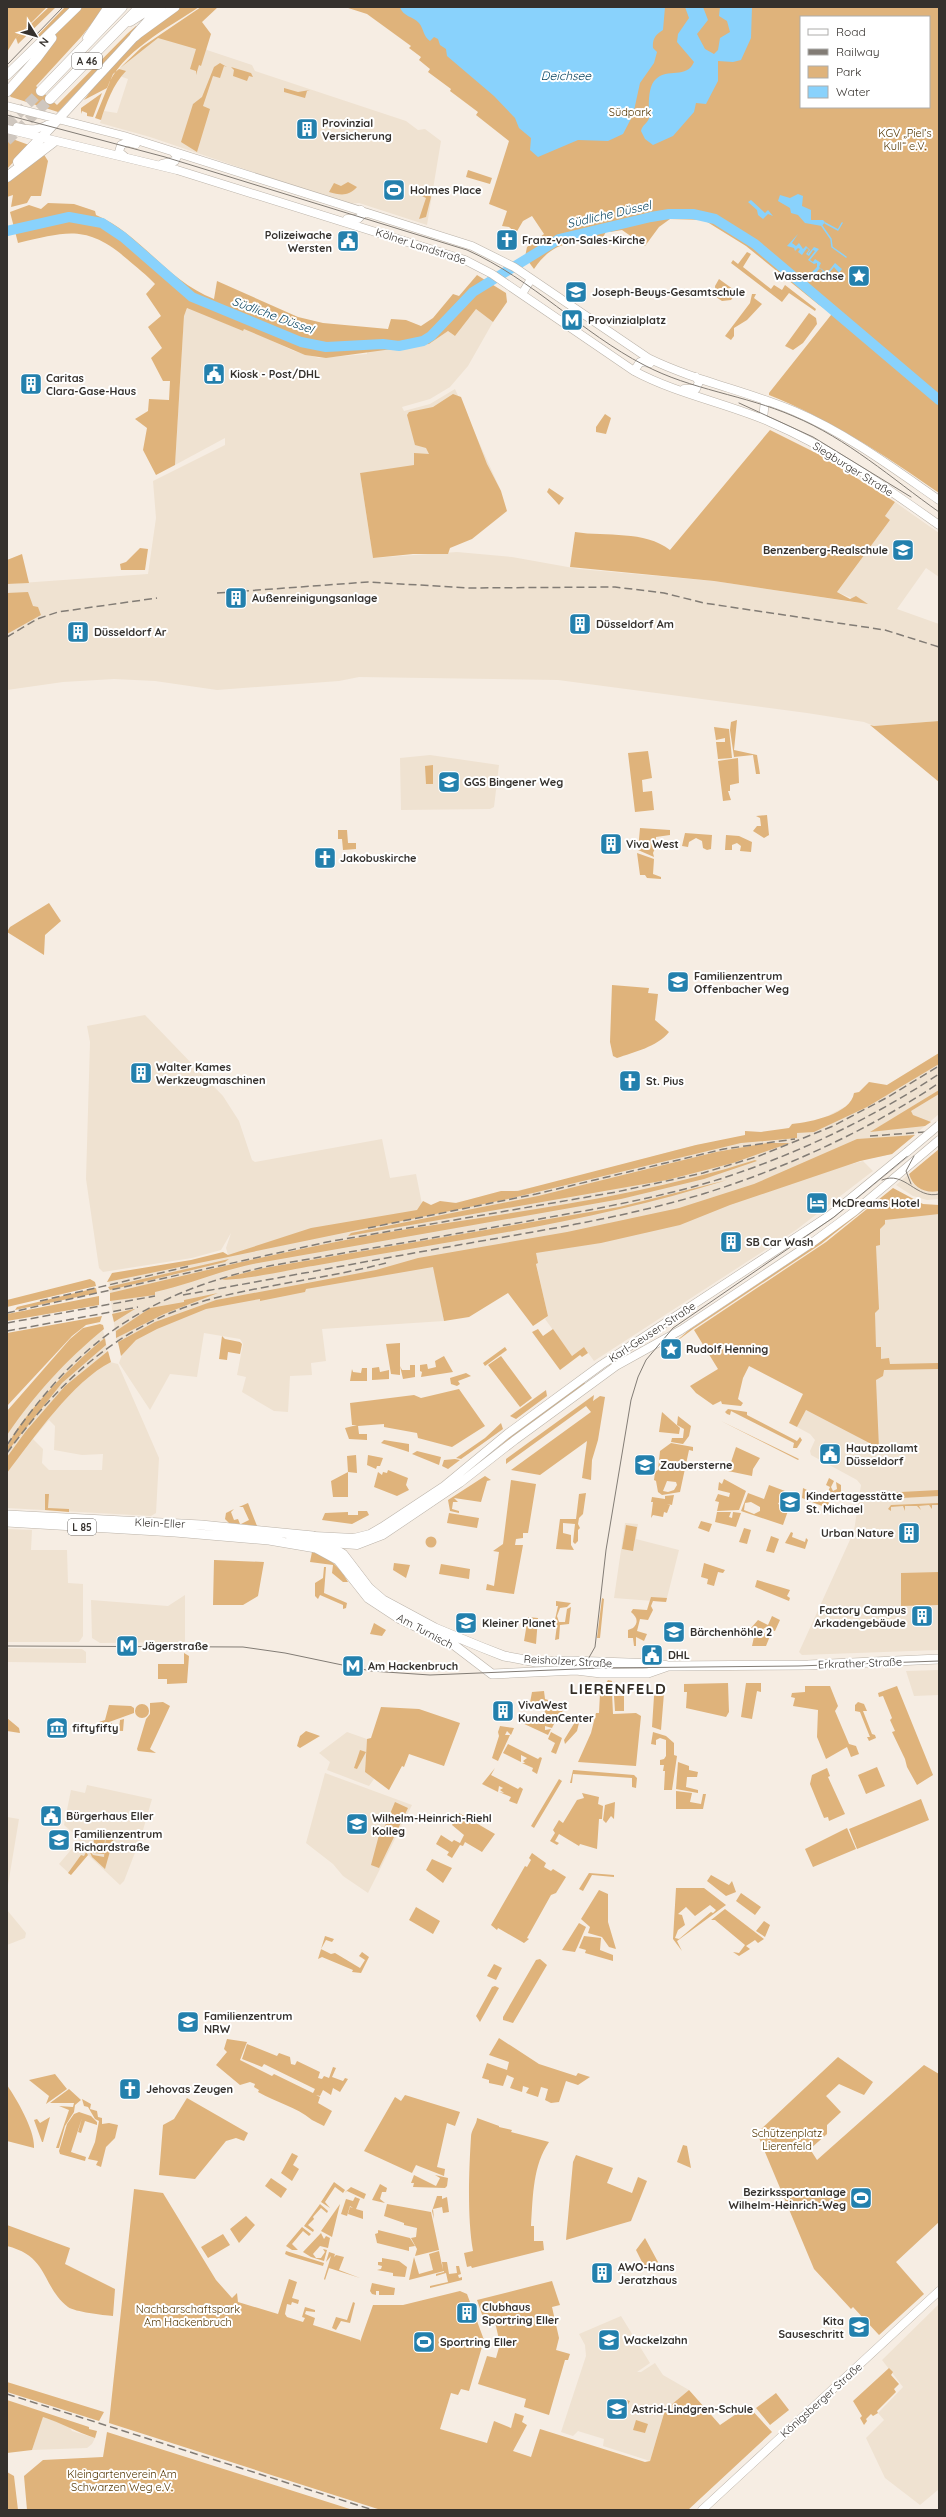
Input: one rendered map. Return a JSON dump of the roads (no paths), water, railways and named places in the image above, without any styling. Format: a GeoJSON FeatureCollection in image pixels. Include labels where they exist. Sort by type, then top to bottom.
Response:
{"type":"FeatureCollection","features":[{"type":"Feature","properties":{"kind":"highway","name":"A 46"},"geometry":{"type":"LineString","coordinates":[[82,50],[95,25],[109,7]]}},
{"type":"Feature","properties":{"kind":"highway","name":"A 46"},"geometry":{"type":"LineString","coordinates":[[41,91],[122,7]]}},
{"type":"Feature","properties":{"kind":"highway","name":"A 46"},"geometry":{"type":"LineString","coordinates":[[50,100],[140,7]]}},
{"type":"Feature","properties":{"kind":"highway"},"geometry":{"type":"LineString","coordinates":[[124,23],[134,20],[161,7]]}},
{"type":"Feature","properties":{"kind":"highway"},"geometry":{"type":"LineString","coordinates":[[135,36],[153,11]]}},
{"type":"Feature","properties":{"kind":"highway"},"geometry":{"type":"LineString","coordinates":[[7,171],[40,139]]}},
{"type":"Feature","properties":{"kind":"highway"},"geometry":{"type":"LineString","coordinates":[[7,177],[53,142]]}},
{"type":"Feature","properties":{"kind":"main road"},"geometry":{"type":"LineString","coordinates":[[7,75],[77,7]]}},
{"type":"Feature","properties":{"kind":"main road"},"geometry":{"type":"LineString","coordinates":[[40,139],[57,118],[135,36],[175,7]]}},
{"type":"Feature","properties":{"kind":"main road"},"geometry":{"type":"LineString","coordinates":[[7,92],[37,58],[67,18]]}},
{"type":"Feature","properties":{"kind":"main road"},"geometry":{"type":"LineString","coordinates":[[70,104],[70,114],[78,124]]}},
{"type":"Feature","properties":{"kind":"main road","name":"Kölner Landstraße"},"geometry":{"type":"LineString","coordinates":[[7,106],[140,141],[174,153],[433,233],[472,246],[507,263],[532,279]]}},
{"type":"Feature","properties":{"kind":"main road"},"geometry":{"type":"LineString","coordinates":[[33,113],[43,128],[40,139]]}},
{"type":"Feature","properties":{"kind":"main road"},"geometry":{"type":"LineString","coordinates":[[7,126],[28,130],[43,128],[57,118]]}},
{"type":"Feature","properties":{"kind":"main road","name":"Kölner Landstraße"},"geometry":{"type":"LineString","coordinates":[[7,129],[40,139],[160,165],[408,240],[465,260],[492,274],[522,294]]}},
{"type":"Feature","properties":{"kind":"main road"},"geometry":{"type":"LineString","coordinates":[[124,156],[119,152],[121,145],[128,142],[135,144],[140,141]]}},
{"type":"Feature","properties":{"kind":"main road"},"geometry":{"type":"LineString","coordinates":[[160,165],[175,161],[177,156],[174,153]]}},
{"type":"Feature","properties":{"kind":"main road","name":"Kölner Landstraße"},"geometry":{"type":"LineString","coordinates":[[288,204],[286,197],[290,193],[308,198],[311,196]]}},
{"type":"Feature","properties":{"kind":"main road","name":"Kölner Landstraße"},"geometry":{"type":"LineString","coordinates":[[337,219],[341,217],[357,220],[362,215],[361,210]]}},
{"type":"Feature","properties":{"kind":"main road"},"geometry":{"type":"LineString","coordinates":[[408,240],[412,239],[426,242],[432,238],[433,233]]}},
{"type":"Feature","properties":{"kind":"main road"},"geometry":{"type":"LineString","coordinates":[[522,294],[532,279]]}},
{"type":"Feature","properties":{"kind":"main road","name":"Siegburger Straße"},"geometry":{"type":"LineString","coordinates":[[532,279],[624,344],[659,363],[764,400],[831,430],[896,470],[939,500]]}},
{"type":"Feature","properties":{"kind":"main road","name":"Siegburger Straße"},"geometry":{"type":"LineString","coordinates":[[522,294],[634,371],[676,390],[764,419],[829,452],[939,525]]}},
{"type":"Feature","properties":{"kind":"main road","name":"Siegburger Straße"},"geometry":{"type":"LineString","coordinates":[[634,371],[642,361],[653,365],[659,363]]}},
{"type":"Feature","properties":{"kind":"main road","name":"Siegburger Straße"},"geometry":{"type":"LineString","coordinates":[[676,390],[696,389],[698,382],[696,377]]}},
{"type":"Feature","properties":{"kind":"main road"},"geometry":{"type":"LineString","coordinates":[[764,400],[764,419]]}},
{"type":"Feature","properties":{"kind":"main road","name":"Karl-Geusen-Straße"},"geometry":{"type":"LineString","coordinates":[[367,1539],[444,1486],[508,1434],[586,1376],[766,1258],[834,1211],[939,1125]]}},
{"type":"Feature","properties":{"kind":"main road","name":"Karl-Geusen-Straße"},"geometry":{"type":"LineString","coordinates":[[367,1539],[460,1484],[592,1383],[630,1357],[681,1330],[842,1221],[939,1140]]}},
{"type":"Feature","properties":{"kind":"main road"},"geometry":{"type":"LineString","coordinates":[[736,1293],[767,1268],[766,1258]]}},
{"type":"Feature","properties":{"kind":"main road"},"geometry":{"type":"LineString","coordinates":[[586,1376],[592,1383]]}},
{"type":"Feature","properties":{"kind":"main road","name":"Klein-Eller"},"geometry":{"type":"LineString","coordinates":[[7,1515],[201,1524],[313,1536],[367,1539]]}},
{"type":"Feature","properties":{"kind":"main road","name":"Klein-Eller"},"geometry":{"type":"LineString","coordinates":[[7,1522],[175,1532],[269,1540],[309,1547],[328,1552],[342,1564],[358,1587]]}},
{"type":"Feature","properties":{"kind":"main road","name":"Klein-Eller"},"geometry":{"type":"LineString","coordinates":[[313,1536],[328,1544],[347,1558],[360,1577]]}},
{"type":"Feature","properties":{"kind":"main road","name":"Klein-Eller"},"geometry":{"type":"LineString","coordinates":[[269,1540],[286,1539],[328,1544],[357,1545],[367,1539]]}},
{"type":"Feature","properties":{"kind":"main road","name":"Am Turnisch"},"geometry":{"type":"LineString","coordinates":[[360,1577],[372,1591],[404,1612],[471,1642]]}},
{"type":"Feature","properties":{"kind":"main road","name":"Am Turnisch"},"geometry":{"type":"LineString","coordinates":[[358,1587],[363,1594],[381,1607],[454,1646],[492,1674]]}},
{"type":"Feature","properties":{"kind":"main road","name":"Reisholzer Straße"},"geometry":{"type":"LineString","coordinates":[[471,1642],[504,1656],[526,1661],[663,1666],[782,1665]]}},
{"type":"Feature","properties":{"kind":"main road","name":"Erkrather Straße"},"geometry":{"type":"LineString","coordinates":[[782,1665],[939,1660]]}},
{"type":"Feature","properties":{"kind":"main road","name":"Reisholzer Straße"},"geometry":{"type":"LineString","coordinates":[[492,1674],[576,1670],[601,1674],[648,1673],[663,1666]]}},
{"type":"Feature","properties":{"kind":"main road","name":"Königsberger Straße"},"geometry":{"type":"LineString","coordinates":[[702,2510],[939,2290]]}},
{"type":"Feature","properties":{"kind":"water","name":"Deichsee"},"geometry":{"type":"Polygon","coordinates":[[[400,7],[665,7],[663,30],[656,35],[653,42],[653,48],[657,52],[654,63],[640,83],[633,115],[623,134],[608,141],[578,140],[538,157],[530,150],[531,138],[519,128],[515,118],[494,96],[447,56],[446,49],[440,45],[438,39],[434,37],[430,41],[419,23],[403,13],[400,7]]]}},
{"type":"Feature","properties":{"kind":"water"},"geometry":{"type":"Polygon","coordinates":[[[685,7],[703,7],[708,20],[697,34],[705,49],[714,54],[718,50],[720,38],[730,32],[727,21],[719,16],[720,7],[752,7],[751,38],[741,60],[733,62],[718,61],[718,81],[706,104],[696,103],[694,112],[673,136],[653,145],[645,139],[641,131],[649,118],[649,97],[651,87],[656,79],[661,76],[687,70],[694,62],[677,42],[678,34],[689,18],[685,7]]]}},
{"type":"Feature","properties":{"kind":"water"},"geometry":{"type":"Polygon","coordinates":[[[798,194],[803,196],[802,206],[811,210],[811,220],[823,220],[825,222],[822,226],[805,223],[798,215],[791,213],[790,208],[778,201],[780,195],[790,198],[798,194]]]}},
{"type":"Feature","properties":{"kind":"water"},"geometry":{"type":"Polygon","coordinates":[[[751,200],[765,213],[768,210],[773,216],[768,214],[763,219],[758,215],[757,210],[748,202],[751,200]]]}},
{"type":"Feature","properties":{"kind":"water"},"geometry":{"type":"Polygon","coordinates":[[[798,234],[792,243],[796,246],[799,243],[803,249],[806,246],[810,250],[808,254],[814,247],[819,249],[810,260],[813,262],[815,259],[821,263],[819,267],[827,273],[835,263],[842,269],[839,273],[834,267],[826,277],[821,273],[823,271],[820,268],[815,274],[812,272],[817,267],[817,263],[814,264],[808,260],[815,251],[813,250],[809,256],[806,254],[809,250],[807,248],[802,255],[798,252],[800,249],[798,248],[795,251],[794,248],[787,246],[798,234]]]}},
{"type":"Feature","properties":{"kind":"waterway","name":"Südliche Düssel"},"geometry":{"type":"LineString","coordinates":[[7,231],[69,217],[102,223],[123,237],[192,297],[301,342],[326,347],[383,344],[399,346],[423,341],[431,336],[473,292],[559,239],[651,217],[669,214],[693,214],[715,219],[755,244],[939,400]]}},
{"type":"Feature","properties":{"kind":"waterway"},"geometry":{"type":"LineString","coordinates":[[825,223],[838,230],[842,223]]}},
{"type":"Feature","properties":{"kind":"waterway"},"geometry":{"type":"LineString","coordinates":[[822,226],[831,239],[832,247],[846,257]]}},
{"type":"Feature","properties":{"kind":"tunnel"},"geometry":{"type":"LineString","coordinates":[[7,125],[41,91]]}},
{"type":"Feature","properties":{"kind":"tunnel"},"geometry":{"type":"LineString","coordinates":[[7,141],[50,99]]}},
{"type":"Feature","properties":{"kind":"tram line"},"geometry":{"type":"LineString","coordinates":[[7,65],[63,7]]}},
{"type":"Feature","properties":{"kind":"tram line"},"geometry":{"type":"LineString","coordinates":[[7,115],[165,157],[467,250],[491,262],[513,276],[599,338],[644,365],[680,381],[775,409],[813,425],[869,460],[939,512]]}},
{"type":"Feature","properties":{"kind":"tram line"},"geometry":{"type":"LineString","coordinates":[[739,403],[813,437],[911,497]]}},
{"type":"Feature","properties":{"kind":"tram line"},"geometry":{"type":"LineString","coordinates":[[574,1666],[587,1661],[595,1647],[606,1550],[631,1400],[638,1377],[646,1360],[673,1328],[834,1217],[939,1130]]}},
{"type":"Feature","properties":{"kind":"tram line"},"geometry":{"type":"LineString","coordinates":[[911,1184],[906,1171],[914,1156]]}},
{"type":"Feature","properties":{"kind":"tram line"},"geometry":{"type":"LineString","coordinates":[[882,1180],[890,1178],[897,1179],[924,1193],[931,1195],[939,1194]]}},
{"type":"Feature","properties":{"kind":"tram line"},"geometry":{"type":"LineString","coordinates":[[7,1646],[243,1647],[285,1653],[371,1671],[430,1675],[602,1668],[798,1666],[939,1661]]}},
{"type":"Feature","properties":{"kind":"railway"},"geometry":{"type":"LineString","coordinates":[[217,593],[368,582],[470,588],[615,587],[664,593],[704,603],[885,630],[939,647]]}},
{"type":"Feature","properties":{"kind":"railway"},"geometry":{"type":"LineString","coordinates":[[7,637],[37,619],[58,612],[157,598]]}},
{"type":"Feature","properties":{"kind":"railway"},"geometry":{"type":"LineString","coordinates":[[7,1313],[327,1242],[616,1192],[703,1173],[759,1156],[833,1126],[888,1097],[939,1066]]}},
{"type":"Feature","properties":{"kind":"railway"},"geometry":{"type":"LineString","coordinates":[[7,1445],[33,1409],[60,1377],[88,1350],[118,1327],[151,1307],[186,1291],[226,1277],[269,1266],[622,1204],[696,1186],[749,1169],[805,1147],[887,1106],[939,1074]]}},
{"type":"Feature","properties":{"kind":"railway"},"geometry":{"type":"LineString","coordinates":[[183,1295],[612,1217],[675,1202],[767,1172],[826,1146],[884,1117],[939,1083]]}},
{"type":"Feature","properties":{"kind":"railway"},"geometry":{"type":"LineString","coordinates":[[870,1136],[939,1131]]}},
{"type":"Feature","properties":{"kind":"railway"},"geometry":{"type":"LineString","coordinates":[[368,1228],[536,1194],[724,1149],[795,1139]]}},
{"type":"Feature","properties":{"kind":"railway"},"geometry":{"type":"LineString","coordinates":[[7,1453],[49,1401],[71,1378],[121,1339],[148,1323],[178,1310],[211,1299],[386,1263]]}},
{"type":"Feature","properties":{"kind":"railway"},"geometry":{"type":"LineString","coordinates":[[40,1301],[190,1266]]}},
{"type":"Feature","properties":{"kind":"railway"},"geometry":{"type":"LineString","coordinates":[[7,1323],[155,1296]]}},
{"type":"Feature","properties":{"kind":"railway"},"geometry":{"type":"LineString","coordinates":[[7,1331],[138,1307]]}},
{"type":"Feature","properties":{"kind":"railway"},"geometry":{"type":"LineString","coordinates":[[7,2394],[373,2510]]}},
{"type":"Feature","properties":{"kind":"place","name":"Provinzial Versicherung"},"geometry":{"type":"Point","coordinates":[307,129]}},
{"type":"Feature","properties":{"kind":"place","name":"Holmes Place"},"geometry":{"type":"Point","coordinates":[394,190]}},
{"type":"Feature","properties":{"kind":"place","name":"Franz-von-Sales-Kirche"},"geometry":{"type":"Point","coordinates":[507,240]}},
{"type":"Feature","properties":{"kind":"place","name":"Polizeiwache Wersten"},"geometry":{"type":"Point","coordinates":[348,241]}},
{"type":"Feature","properties":{"kind":"place","name":"Wasserachse"},"geometry":{"type":"Point","coordinates":[859,276]}},
{"type":"Feature","properties":{"kind":"place","name":"Joseph-Beuys-Gesamtschule"},"geometry":{"type":"Point","coordinates":[576,292]}},
{"type":"Feature","properties":{"kind":"place","name":"Provinzialplatz"},"geometry":{"type":"Point","coordinates":[572,320]}},
{"type":"Feature","properties":{"kind":"place","name":"Kiosk - Post/DHL"},"geometry":{"type":"Point","coordinates":[214,374]}},
{"type":"Feature","properties":{"kind":"place","name":"Caritas Clara-Gase-Haus"},"geometry":{"type":"Point","coordinates":[31,384]}},
{"type":"Feature","properties":{"kind":"place","name":"Benzenberg-Realschule"},"geometry":{"type":"Point","coordinates":[903,550]}},
{"type":"Feature","properties":{"kind":"place","name":"Außenreinigungsanlage"},"geometry":{"type":"Point","coordinates":[236,598]}},
{"type":"Feature","properties":{"kind":"place","name":"Düsseldorf Am"},"geometry":{"type":"Point","coordinates":[580,624]}},
{"type":"Feature","properties":{"kind":"place","name":"Düsseldorf Ar"},"geometry":{"type":"Point","coordinates":[78,632]}},
{"type":"Feature","properties":{"kind":"place","name":"GGS Bingener Weg"},"geometry":{"type":"Point","coordinates":[449,782]}},
{"type":"Feature","properties":{"kind":"place","name":"Viva West"},"geometry":{"type":"Point","coordinates":[611,844]}},
{"type":"Feature","properties":{"kind":"place","name":"Jakobuskirche"},"geometry":{"type":"Point","coordinates":[325,858]}},
{"type":"Feature","properties":{"kind":"place","name":"Familienzentrum Offenbacher Weg"},"geometry":{"type":"Point","coordinates":[678,982]}},
{"type":"Feature","properties":{"kind":"place","name":"Walter Kames Werkzeugmaschinen"},"geometry":{"type":"Point","coordinates":[141,1073]}},
{"type":"Feature","properties":{"kind":"place","name":"St. Pius"},"geometry":{"type":"Point","coordinates":[630,1081]}},
{"type":"Feature","properties":{"kind":"place","name":"McDreams Hotel"},"geometry":{"type":"Point","coordinates":[817,1203]}},
{"type":"Feature","properties":{"kind":"place","name":"SB Car Wash"},"geometry":{"type":"Point","coordinates":[731,1242]}},
{"type":"Feature","properties":{"kind":"place","name":"Rudolf Henning"},"geometry":{"type":"Point","coordinates":[671,1349]}},
{"type":"Feature","properties":{"kind":"place","name":"Hautpzollamt Düsseldorf"},"geometry":{"type":"Point","coordinates":[830,1454]}},
{"type":"Feature","properties":{"kind":"place","name":"Zaubersterne"},"geometry":{"type":"Point","coordinates":[645,1465]}},
{"type":"Feature","properties":{"kind":"place","name":"Kindertagesstätte St. Michael"},"geometry":{"type":"Point","coordinates":[790,1502]}},
{"type":"Feature","properties":{"kind":"place","name":"Urban Nature"},"geometry":{"type":"Point","coordinates":[909,1533]}},
{"type":"Feature","properties":{"kind":"place","name":"Factory Campus Arkadengebäude"},"geometry":{"type":"Point","coordinates":[922,1616]}},
{"type":"Feature","properties":{"kind":"place","name":"Kleiner Planet"},"geometry":{"type":"Point","coordinates":[466,1623]}},
{"type":"Feature","properties":{"kind":"place","name":"Bärchenhöhle 2"},"geometry":{"type":"Point","coordinates":[674,1632]}},
{"type":"Feature","properties":{"kind":"place","name":"Jägerstraße"},"geometry":{"type":"Point","coordinates":[127,1646]}},
{"type":"Feature","properties":{"kind":"place","name":"DHL"},"geometry":{"type":"Point","coordinates":[652,1655]}},
{"type":"Feature","properties":{"kind":"place","name":"Am Hackenbruch"},"geometry":{"type":"Point","coordinates":[353,1666]}},
{"type":"Feature","properties":{"kind":"place","name":"VivaWest KundenCenter"},"geometry":{"type":"Point","coordinates":[503,1711]}},
{"type":"Feature","properties":{"kind":"place","name":"fiftyfifty"},"geometry":{"type":"Point","coordinates":[57,1728]}},
{"type":"Feature","properties":{"kind":"place","name":"Bürgerhaus Eller"},"geometry":{"type":"Point","coordinates":[51,1816]}},
{"type":"Feature","properties":{"kind":"place","name":"Wilhelm-Heinrich-Riehl Kolleg"},"geometry":{"type":"Point","coordinates":[357,1824]}},
{"type":"Feature","properties":{"kind":"place","name":"Familienzentrum Richardstraße"},"geometry":{"type":"Point","coordinates":[59,1840]}},
{"type":"Feature","properties":{"kind":"place","name":"Familienzentrum NRW"},"geometry":{"type":"Point","coordinates":[188,2022]}},
{"type":"Feature","properties":{"kind":"place","name":"Jehovas Zeugen"},"geometry":{"type":"Point","coordinates":[130,2089]}},
{"type":"Feature","properties":{"kind":"place","name":"Bezirkssportanlage Wilhelm-Heinrich-Weg"},"geometry":{"type":"Point","coordinates":[861,2198]}},
{"type":"Feature","properties":{"kind":"place","name":"AWO-Hans Jeratzhaus"},"geometry":{"type":"Point","coordinates":[602,2273]}},
{"type":"Feature","properties":{"kind":"place","name":"Clubhaus Sportring Eller"},"geometry":{"type":"Point","coordinates":[467,2313]}},
{"type":"Feature","properties":{"kind":"place","name":"Kita Sauseschritt"},"geometry":{"type":"Point","coordinates":[859,2327]}},
{"type":"Feature","properties":{"kind":"place","name":"Wackelzahn"},"geometry":{"type":"Point","coordinates":[609,2340]}},
{"type":"Feature","properties":{"kind":"place","name":"Sportring Eller"},"geometry":{"type":"Point","coordinates":[424,2342]}},
{"type":"Feature","properties":{"kind":"place","name":"Astrid-Lindgren-Schule"},"geometry":{"type":"Point","coordinates":[617,2409]}},
{"type":"Feature","properties":{"kind":"district","name":"LIERENFELD"},"geometry":{"type":"Point","coordinates":[618,1688]}},
{"type":"Feature","properties":{"kind":"park label","name":"Südpark"},"geometry":{"type":"Point","coordinates":[630,112]}},
{"type":"Feature","properties":{"kind":"park label","name":"KGV „Piel’s Kull“ e.V."},"geometry":{"type":"Point","coordinates":[905,139]}},
{"type":"Feature","properties":{"kind":"park label","name":"Schützenplatz Lierenfeld"},"geometry":{"type":"Point","coordinates":[787,2139]}},
{"type":"Feature","properties":{"kind":"park label","name":"Nachbarschaftspark Am Hackenbruch"},"geometry":{"type":"Point","coordinates":[188,2315]}},
{"type":"Feature","properties":{"kind":"park label","name":"Kleingartenverein Am Schwarzen Weg e.V."},"geometry":{"type":"Point","coordinates":[122,2480]}}]}
